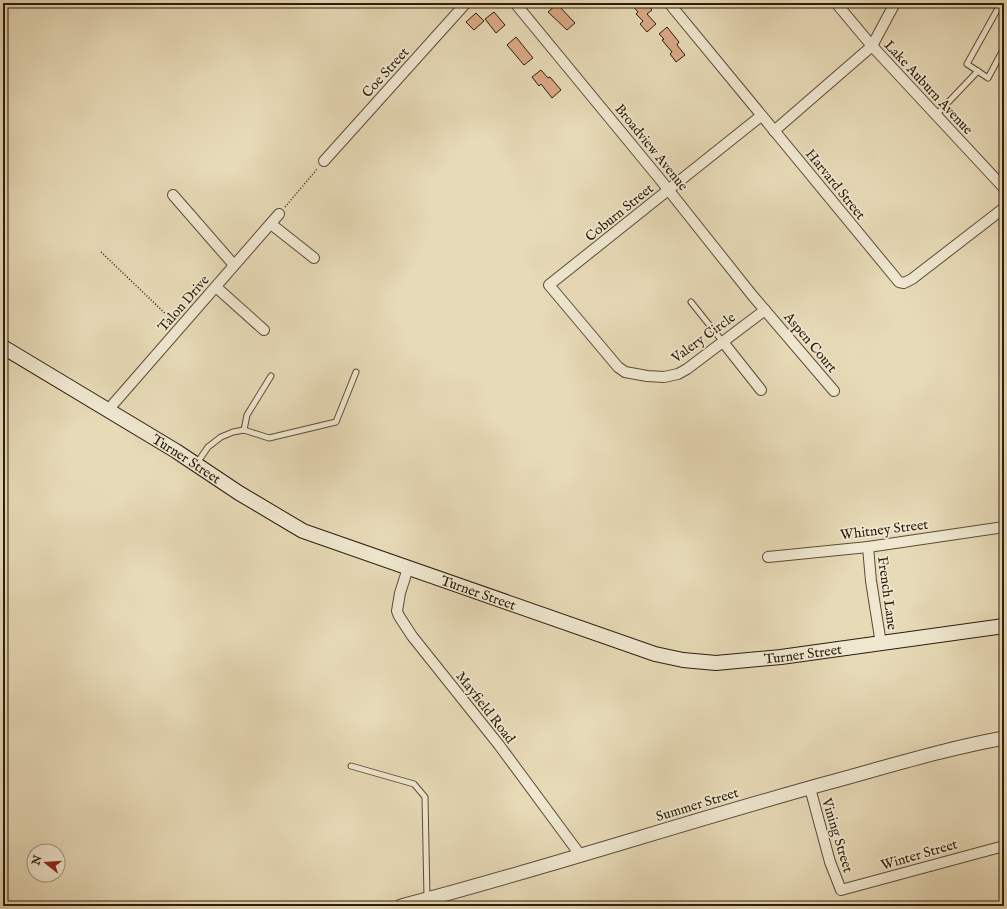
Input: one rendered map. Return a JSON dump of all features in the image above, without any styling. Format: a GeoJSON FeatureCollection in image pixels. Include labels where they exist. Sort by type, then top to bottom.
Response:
{"type":"FeatureCollection","features":[{"type":"Feature","properties":{"kind":"main road","name":"Turner Street"},"geometry":{"type":"LineString","coordinates":[[3,347],[303,531],[639,649],[702,663],[745,660],[881,644],[1004,626]]}},
{"type":"Feature","properties":{"kind":"street","name":"Coe Street"},"geometry":{"type":"LineString","coordinates":[[324,161],[466,3]]}},
{"type":"Feature","properties":{"kind":"street","name":"Broadview Avenue"},"geometry":{"type":"LineString","coordinates":[[515,3],[669,190],[765,310]]}},
{"type":"Feature","properties":{"kind":"street","name":"Harvard Street"},"geometry":{"type":"LineString","coordinates":[[669,3],[899,282],[904,283],[912,279],[1004,208]]}},
{"type":"Feature","properties":{"kind":"street","name":"Lake Auburn Avenue"},"geometry":{"type":"LineString","coordinates":[[836,3],[872,46],[1004,188]]}},
{"type":"Feature","properties":{"kind":"street"},"geometry":{"type":"LineString","coordinates":[[774,131],[872,46],[896,3]]}},
{"type":"Feature","properties":{"kind":"street","name":"Coburn Street"},"geometry":{"type":"LineString","coordinates":[[549,285],[761,116]]}},
{"type":"Feature","properties":{"kind":"street"},"geometry":{"type":"LineString","coordinates":[[173,195],[234,265]]}},
{"type":"Feature","properties":{"kind":"street","name":"Talon Drive"},"geometry":{"type":"LineString","coordinates":[[108,410],[279,214]]}},
{"type":"Feature","properties":{"kind":"street"},"geometry":{"type":"LineString","coordinates":[[270,224],[314,258]]}},
{"type":"Feature","properties":{"kind":"street","name":"Valery Circle"},"geometry":{"type":"LineString","coordinates":[[549,285],[618,367],[625,372],[647,376],[664,377],[678,374],[687,369],[765,310]]}},
{"type":"Feature","properties":{"kind":"street"},"geometry":{"type":"LineString","coordinates":[[216,287],[264,330]]}},
{"type":"Feature","properties":{"kind":"street","name":"Aspen Court"},"geometry":{"type":"LineString","coordinates":[[765,310],[834,391]]}},
{"type":"Feature","properties":{"kind":"street"},"geometry":{"type":"LineString","coordinates":[[723,342],[761,390]]}},
{"type":"Feature","properties":{"kind":"street","name":"Whitney Street"},"geometry":{"type":"LineString","coordinates":[[768,557],[868,547],[1004,527]]}},
{"type":"Feature","properties":{"kind":"street","name":"French Lane"},"geometry":{"type":"LineString","coordinates":[[868,547],[871,581],[881,644]]}},
{"type":"Feature","properties":{"kind":"street","name":"Mayfield Road"},"geometry":{"type":"LineString","coordinates":[[408,568],[398,603],[399,616],[412,636],[499,745],[581,856]]}},
{"type":"Feature","properties":{"kind":"street","name":"Summer Street"},"geometry":{"type":"LineString","coordinates":[[401,906],[581,856],[948,749],[1004,738]]}},
{"type":"Feature","properties":{"kind":"street","name":"Vining Street"},"geometry":{"type":"LineString","coordinates":[[810,788],[830,862],[841,890]]}},
{"type":"Feature","properties":{"kind":"street","name":"Winter Street"},"geometry":{"type":"LineString","coordinates":[[841,890],[1004,846]]}},
{"type":"Feature","properties":{"kind":"lane"},"geometry":{"type":"LineString","coordinates":[[1001,3],[967,64],[988,78],[1004,48]]}},
{"type":"Feature","properties":{"kind":"lane"},"geometry":{"type":"LineString","coordinates":[[936,115],[978,71]]}},
{"type":"Feature","properties":{"kind":"lane"},"geometry":{"type":"LineString","coordinates":[[691,302],[723,342]]}},
{"type":"Feature","properties":{"kind":"lane"},"geometry":{"type":"LineString","coordinates":[[196,464],[208,447],[221,437],[233,432],[244,430],[269,438],[336,422],[356,372]]}},
{"type":"Feature","properties":{"kind":"lane"},"geometry":{"type":"LineString","coordinates":[[244,430],[247,415],[271,376]]}},
{"type":"Feature","properties":{"kind":"lane"},"geometry":{"type":"LineString","coordinates":[[351,766],[414,784],[426,797],[427,899]]}},
{"type":"Feature","properties":{"kind":"path"},"geometry":{"type":"LineString","coordinates":[[279,214],[324,161]]}},
{"type":"Feature","properties":{"kind":"path"},"geometry":{"type":"LineString","coordinates":[[101,252],[180,328]]}},
{"type":"Feature","properties":{"kind":"building"},"geometry":{"type":"Polygon","coordinates":[[[630,3],[646,3],[652,10],[647,14],[656,24],[647,32],[640,24],[643,21],[636,14],[638,12],[630,3]]]}},
{"type":"Feature","properties":{"kind":"building"},"geometry":{"type":"Polygon","coordinates":[[[557,4],[575,23],[567,30],[548,12],[557,4]]]}},
{"type":"Feature","properties":{"kind":"building"},"geometry":{"type":"Polygon","coordinates":[[[494,12],[505,25],[496,33],[485,19],[494,12]]]}},
{"type":"Feature","properties":{"kind":"building"},"geometry":{"type":"Polygon","coordinates":[[[476,13],[484,21],[474,30],[466,22],[476,13]]]}},
{"type":"Feature","properties":{"kind":"building"},"geometry":{"type":"Polygon","coordinates":[[[667,27],[679,42],[677,45],[685,55],[676,62],[670,54],[672,52],[659,34],[667,27]]]}},
{"type":"Feature","properties":{"kind":"building"},"geometry":{"type":"Polygon","coordinates":[[[516,37],[533,58],[524,65],[507,45],[516,37]]]}},
{"type":"Feature","properties":{"kind":"building"},"geometry":{"type":"Polygon","coordinates":[[[541,70],[548,78],[550,77],[561,90],[552,98],[541,84],[539,86],[532,77],[541,70]]]}}]}
